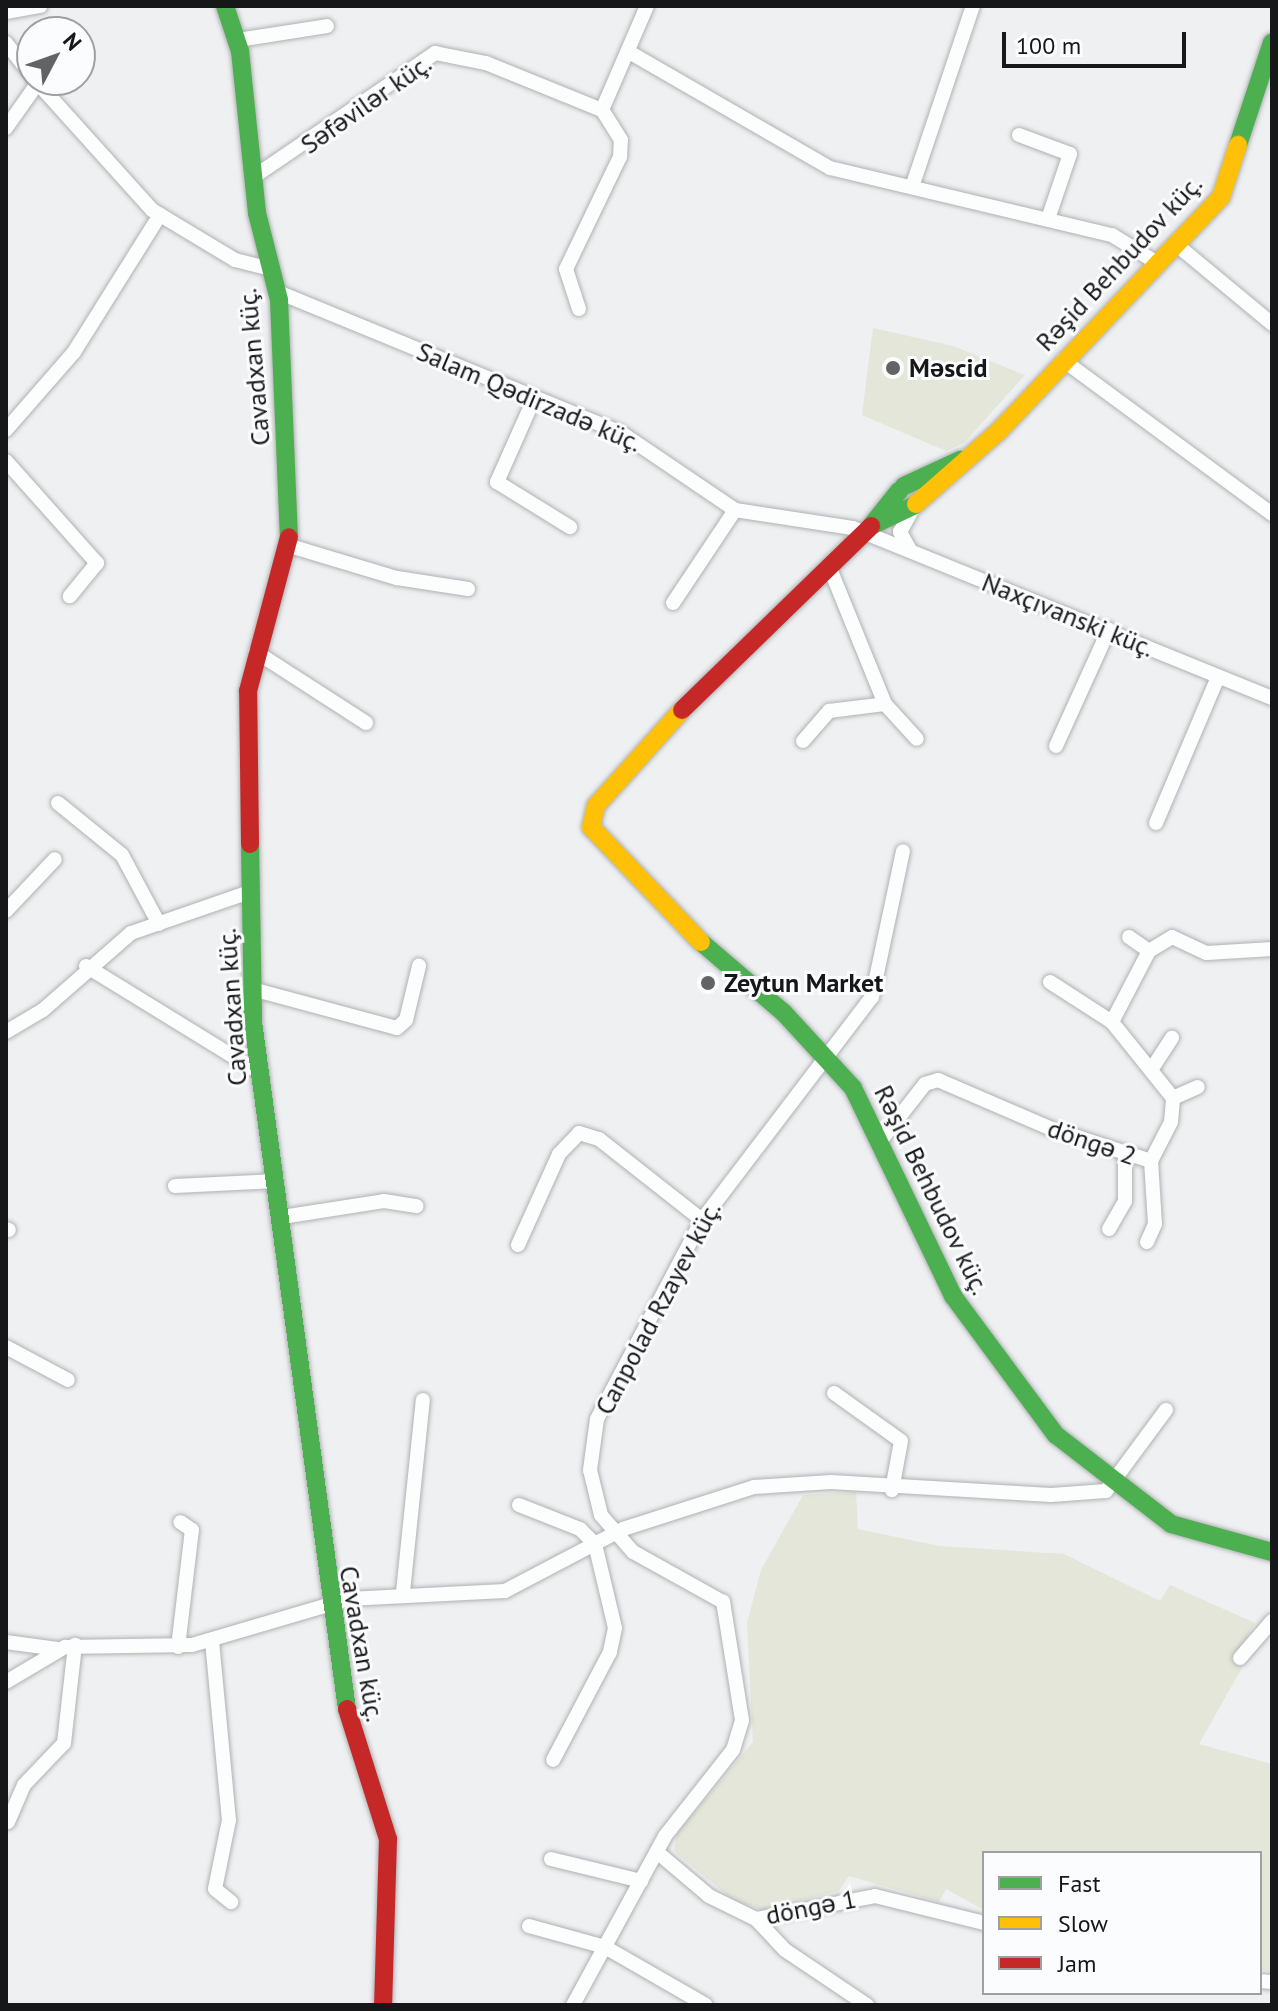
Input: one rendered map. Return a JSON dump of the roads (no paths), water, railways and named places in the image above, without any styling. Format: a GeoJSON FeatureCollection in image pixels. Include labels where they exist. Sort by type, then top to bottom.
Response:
{"type":"FeatureCollection","features":[{"type":"Feature","properties":{"kind":"street"},"geometry":{"type":"LineString","coordinates":[[6,12],[40,6]]}},
{"type":"Feature","properties":{"kind":"street","name":"Cavadxan küç."},"geometry":{"type":"LineString","coordinates":[[225,6],[238,40],[252,178],[278,292],[290,546],[256,652],[247,727],[252,989],[327,1604],[355,1753],[388,1839],[383,2005]]}},
{"type":"Feature","properties":{"kind":"street"},"geometry":{"type":"LineString","coordinates":[[579,309],[566,269],[620,157],[621,140],[602,110],[647,6]]}},
{"type":"Feature","properties":{"kind":"street"},"geometry":{"type":"LineString","coordinates":[[912,187],[973,6]]}},
{"type":"Feature","properties":{"kind":"street"},"geometry":{"type":"LineString","coordinates":[[238,40],[327,26]]}},
{"type":"Feature","properties":{"kind":"street","name":"Rəşid Behbudov küç."},"geometry":{"type":"LineString","coordinates":[[868,530],[915,505],[978,451],[1177,245],[1229,183],[1267,76],[1272,42]]}},
{"type":"Feature","properties":{"kind":"street"},"geometry":{"type":"LineString","coordinates":[[629,52],[801,156],[1132,243],[1157,263]]}},
{"type":"Feature","properties":{"kind":"street","name":"Səfəvilər küç."},"geometry":{"type":"LineString","coordinates":[[252,178],[435,53],[486,63],[602,110]]}},
{"type":"Feature","properties":{"kind":"street"},"geometry":{"type":"LineString","coordinates":[[6,128],[25,96]]}},
{"type":"Feature","properties":{"kind":"street"},"geometry":{"type":"LineString","coordinates":[[50,96],[160,215],[235,260],[272,269]]}},
{"type":"Feature","properties":{"kind":"street"},"geometry":{"type":"LineString","coordinates":[[1019,135],[1070,154],[1048,219]]}},
{"type":"Feature","properties":{"kind":"street"},"geometry":{"type":"LineString","coordinates":[[6,430],[74,352],[160,215]]}},
{"type":"Feature","properties":{"kind":"street"},"geometry":{"type":"LineString","coordinates":[[1177,245],[1272,324]]}},
{"type":"Feature","properties":{"kind":"street","name":"Salam Qədirzadə küç."},"geometry":{"type":"LineString","coordinates":[[278,292],[533,401],[638,441],[735,510],[868,530]]}},
{"type":"Feature","properties":{"kind":"street"},"geometry":{"type":"LineString","coordinates":[[1063,360],[1272,514]]}},
{"type":"Feature","properties":{"kind":"street"},"geometry":{"type":"LineString","coordinates":[[533,401],[497,482],[570,527]]}},
{"type":"Feature","properties":{"kind":"street"},"geometry":{"type":"LineString","coordinates":[[902,488],[978,451]]}},
{"type":"Feature","properties":{"kind":"street"},"geometry":{"type":"LineString","coordinates":[[6,461],[97,563],[70,596]]}},
{"type":"Feature","properties":{"kind":"street"},"geometry":{"type":"LineString","coordinates":[[902,488],[919,492],[900,532],[916,555]]}},
{"type":"Feature","properties":{"kind":"street","name":"Rəşid Behbudov küç."},"geometry":{"type":"LineString","coordinates":[[902,488],[831,571],[665,725],[596,806],[591,827],[658,905],[827,1058],[882,1139],[971,1326],[1056,1435],[1116,1487],[1185,1531],[1272,1552]]}},
{"type":"Feature","properties":{"kind":"street"},"geometry":{"type":"LineString","coordinates":[[673,603],[735,510]]}},
{"type":"Feature","properties":{"kind":"street","name":"Naxçıvanski küç."},"geometry":{"type":"LineString","coordinates":[[868,530],[916,555],[1109,629],[1272,698]]}},
{"type":"Feature","properties":{"kind":"street"},"geometry":{"type":"LineString","coordinates":[[290,546],[397,578],[468,589]]}},
{"type":"Feature","properties":{"kind":"street"},"geometry":{"type":"LineString","coordinates":[[831,571],[885,704],[917,739]]}},
{"type":"Feature","properties":{"kind":"street"},"geometry":{"type":"LineString","coordinates":[[1056,746],[1109,629]]}},
{"type":"Feature","properties":{"kind":"street"},"geometry":{"type":"LineString","coordinates":[[256,652],[366,723]]}},
{"type":"Feature","properties":{"kind":"street"},"geometry":{"type":"LineString","coordinates":[[1156,823],[1218,677]]}},
{"type":"Feature","properties":{"kind":"street"},"geometry":{"type":"LineString","coordinates":[[803,741],[829,711],[885,704]]}},
{"type":"Feature","properties":{"kind":"street"},"geometry":{"type":"LineString","coordinates":[[58,803],[122,855],[159,924]]}},
{"type":"Feature","properties":{"kind":"street","name":"Canpolad Rzayev küç."},"geometry":{"type":"LineString","coordinates":[[573,2005],[657,1852],[738,1740],[741,1695],[723,1602],[645,1560],[614,1533],[592,1490],[597,1419],[702,1220],[872,997],[903,851]]}},
{"type":"Feature","properties":{"kind":"street"},"geometry":{"type":"LineString","coordinates":[[6,911],[55,859]]}},
{"type":"Feature","properties":{"kind":"street"},"geometry":{"type":"LineString","coordinates":[[6,1032],[43,1010],[86,966],[131,933],[252,891]]}},
{"type":"Feature","properties":{"kind":"street"},"geometry":{"type":"LineString","coordinates":[[1129,937],[1149,951]]}},
{"type":"Feature","properties":{"kind":"street"},"geometry":{"type":"LineString","coordinates":[[1112,1022],[1149,951],[1172,937],[1207,953],[1272,949]]}},
{"type":"Feature","properties":{"kind":"street"},"geometry":{"type":"LineString","coordinates":[[86,966],[260,1073]]}},
{"type":"Feature","properties":{"kind":"street"},"geometry":{"type":"LineString","coordinates":[[252,989],[397,1028],[406,1020],[419,966]]}},
{"type":"Feature","properties":{"kind":"street"},"geometry":{"type":"LineString","coordinates":[[1050,982],[1112,1022],[1153,1067],[1173,1098],[1198,1087]]}},
{"type":"Feature","properties":{"kind":"street"},"geometry":{"type":"LineString","coordinates":[[1153,1067],[1172,1038]]}},
{"type":"Feature","properties":{"kind":"street","name":"döngə 2"},"geometry":{"type":"LineString","coordinates":[[882,1139],[925,1084],[938,1080],[1125,1156],[1151,1161],[1171,1122],[1173,1098]]}},
{"type":"Feature","properties":{"kind":"street"},"geometry":{"type":"LineString","coordinates":[[518,1245],[559,1154],[579,1133],[599,1139],[702,1220]]}},
{"type":"Feature","properties":{"kind":"street"},"geometry":{"type":"LineString","coordinates":[[1109,1229],[1125,1201],[1125,1156]]}},
{"type":"Feature","properties":{"kind":"street"},"geometry":{"type":"LineString","coordinates":[[1147,1242],[1155,1224],[1151,1161]]}},
{"type":"Feature","properties":{"kind":"street"},"geometry":{"type":"LineString","coordinates":[[175,1186],[277,1181]]}},
{"type":"Feature","properties":{"kind":"street"},"geometry":{"type":"LineString","coordinates":[[282,1217],[384,1201],[417,1206]]}},
{"type":"Feature","properties":{"kind":"street"},"geometry":{"type":"LineString","coordinates":[[6,1347],[68,1380]]}},
{"type":"Feature","properties":{"kind":"street"},"geometry":{"type":"LineString","coordinates":[[834,1393],[901,1441],[892,1490]]}},
{"type":"Feature","properties":{"kind":"street"},"geometry":{"type":"LineString","coordinates":[[403,1592],[423,1400]]}},
{"type":"Feature","properties":{"kind":"street"},"geometry":{"type":"LineString","coordinates":[[6,1682],[58,1649],[75,1645],[178,1647],[212,1641],[327,1604],[403,1592],[505,1591],[614,1533],[754,1487],[831,1482],[892,1490],[1051,1495],[1116,1487],[1166,1410]]}},
{"type":"Feature","properties":{"kind":"street"},"geometry":{"type":"LineString","coordinates":[[519,1505],[580,1529],[595,1544],[614,1641],[553,1760]]}},
{"type":"Feature","properties":{"kind":"street"},"geometry":{"type":"LineString","coordinates":[[178,1647],[192,1530],[180,1522]]}},
{"type":"Feature","properties":{"kind":"street"},"geometry":{"type":"LineString","coordinates":[[1240,1658],[1272,1621]]}},
{"type":"Feature","properties":{"kind":"street"},"geometry":{"type":"LineString","coordinates":[[212,1641],[229,1820],[215,1889],[231,1902]]}},
{"type":"Feature","properties":{"kind":"street"},"geometry":{"type":"LineString","coordinates":[[6,1642],[58,1649]]}},
{"type":"Feature","properties":{"kind":"street"},"geometry":{"type":"LineString","coordinates":[[8,1822],[24,1785],[64,1743],[75,1645]]}},
{"type":"Feature","properties":{"kind":"street","name":"döngə 1"},"geometry":{"type":"LineString","coordinates":[[657,1852],[709,1896],[756,1919],[875,1896],[982,1923]]}},
{"type":"Feature","properties":{"kind":"street"},"geometry":{"type":"LineString","coordinates":[[551,1859],[641,1881]]}},
{"type":"Feature","properties":{"kind":"street"},"geometry":{"type":"LineString","coordinates":[[756,1919],[785,1950],[867,2005]]}},
{"type":"Feature","properties":{"kind":"street"},"geometry":{"type":"LineString","coordinates":[[529,1926],[605,1947],[706,2005]]}},
{"type":"Feature","properties":{"kind":"place","name":"Məscid"},"geometry":{"type":"Point","coordinates":[893,368]}},
{"type":"Feature","properties":{"kind":"place","name":"Zeytun Market"},"geometry":{"type":"Point","coordinates":[708,983]}}]}
